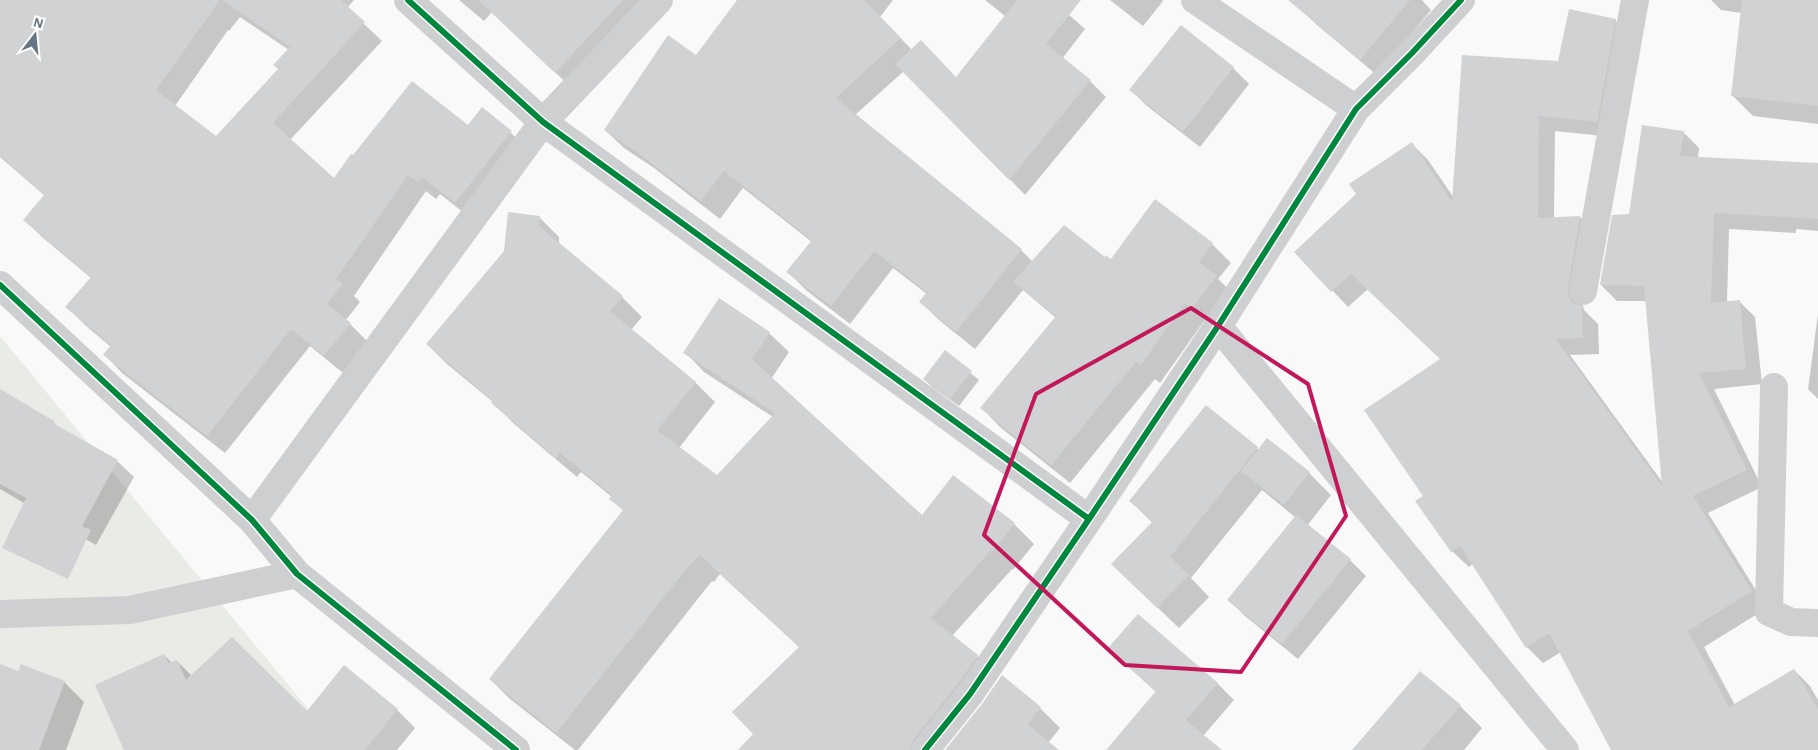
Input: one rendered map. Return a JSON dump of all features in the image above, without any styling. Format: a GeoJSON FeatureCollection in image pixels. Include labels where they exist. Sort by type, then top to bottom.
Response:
{"type":"FeatureCollection","features":[{"type":"Feature","properties":{"kind":"street"},"geometry":{"type":"LineString","coordinates":[[408,0],[543,122],[1089,519]]}},
{"type":"Feature","properties":{"kind":"street"},"geometry":{"type":"LineString","coordinates":[[252,520],[543,122],[659,0]]}},
{"type":"Feature","properties":{"kind":"street"},"geometry":{"type":"LineString","coordinates":[[1195,0],[1356,109]]}},
{"type":"Feature","properties":{"kind":"street"},"geometry":{"type":"LineString","coordinates":[[925,750],[970,694],[1089,519],[1218,326],[1356,109],[1461,0]]}},
{"type":"Feature","properties":{"kind":"street"},"geometry":{"type":"LineString","coordinates":[[1583,291],[1635,0]]}},
{"type":"Feature","properties":{"kind":"street"},"geometry":{"type":"LineString","coordinates":[[0,285],[252,520],[297,574],[516,750]]}},
{"type":"Feature","properties":{"kind":"street"},"geometry":{"type":"LineString","coordinates":[[1218,326],[1565,750]]}},
{"type":"Feature","properties":{"kind":"street"},"geometry":{"type":"LineString","coordinates":[[1774,387],[1769,612],[1791,622],[1818,622]]}},
{"type":"Feature","properties":{"kind":"street"},"geometry":{"type":"LineString","coordinates":[[0,614],[130,610],[297,574]]}},
{"type":"Feature","properties":{"kind":"highlighted area"},"geometry":{"type":"Polygon","coordinates":[[[1191,308],[1308,384],[1346,516],[1241,672],[1125,665],[984,535],[1036,394],[1191,308]]]}},
{"type":"Feature","properties":{"kind":"shaded area"},"geometry":{"type":"Polygon","coordinates":[[[0,336],[342,750],[0,750],[0,336]]]}},
{"type":"Feature","properties":{"kind":"building"},"geometry":{"type":"Polygon","coordinates":[[[0,0],[220,0],[156,90],[216,136],[278,69],[273,65],[290,47],[222,0],[341,0],[365,22],[273,123],[334,178],[351,154],[353,155],[412,81],[468,125],[482,107],[512,131],[455,203],[422,177],[418,182],[408,175],[336,279],[343,284],[327,304],[351,323],[324,356],[291,329],[207,436],[103,355],[111,345],[65,307],[91,277],[23,220],[44,195],[0,156],[0,0]]]}},
{"type":"Feature","properties":{"kind":"building"},"geometry":{"type":"Polygon","coordinates":[[[478,0],[623,0],[555,73],[478,0]]]}},
{"type":"Feature","properties":{"kind":"building"},"geometry":{"type":"Polygon","coordinates":[[[737,0],[864,0],[901,38],[836,98],[1022,249],[956,332],[919,302],[927,292],[874,251],[831,306],[786,272],[812,240],[724,171],[701,201],[634,150],[604,130],[668,35],[696,55],[737,0]]]}},
{"type":"Feature","properties":{"kind":"building"},"geometry":{"type":"Polygon","coordinates":[[[1017,0],[1081,0],[1046,44],[1091,80],[1009,180],[895,64],[921,40],[956,77],[1017,0]]]}},
{"type":"Feature","properties":{"kind":"building"},"geometry":{"type":"Polygon","coordinates":[[[1288,0],[1410,0],[1360,60],[1288,0]]]}},
{"type":"Feature","properties":{"kind":"building"},"geometry":{"type":"Polygon","coordinates":[[[1742,0],[1818,0],[1818,106],[1731,96],[1742,0]]]}},
{"type":"Feature","properties":{"kind":"building"},"geometry":{"type":"Polygon","coordinates":[[[1569,9],[1616,19],[1597,122],[1539,116],[1538,218],[1580,216],[1568,289],[1569,297],[1573,303],[1582,306],[1583,338],[1556,339],[1662,486],[1644,286],[1600,285],[1612,215],[1629,214],[1642,125],[1684,131],[1680,156],[1818,163],[1818,219],[1714,213],[1711,303],[1740,300],[1746,369],[1699,373],[1747,470],[1693,496],[1752,591],[1688,631],[1729,707],[1794,669],[1818,709],[1818,750],[1611,750],[1549,633],[1526,648],[1460,546],[1451,552],[1415,501],[1423,496],[1364,410],[1440,359],[1351,274],[1331,292],[1294,252],[1356,194],[1349,184],[1412,142],[1452,202],[1462,55],[1558,61],[1569,9]]]}},
{"type":"Feature","properties":{"kind":"building"},"geometry":{"type":"Polygon","coordinates":[[[1181,25],[1234,67],[1183,132],[1129,90],[1181,25]]]}},
{"type":"Feature","properties":{"kind":"building"},"geometry":{"type":"Polygon","coordinates":[[[1155,199],[1213,243],[1199,262],[1217,276],[1192,308],[1185,303],[1141,365],[1136,362],[1051,465],[980,408],[1056,316],[1013,282],[1064,225],[1105,257],[1106,255],[1111,259],[1155,199]]]}},
{"type":"Feature","properties":{"kind":"building"},"geometry":{"type":"Polygon","coordinates":[[[508,212],[540,216],[539,226],[623,296],[610,311],[696,382],[657,430],[717,475],[775,413],[683,353],[719,298],[770,332],[752,359],[922,515],[953,475],[1015,523],[993,551],[991,550],[931,618],[978,655],[957,685],[913,740],[910,750],[738,750],[753,734],[732,712],[799,647],[700,555],[692,562],[556,733],[489,679],[623,510],[609,499],[612,495],[560,453],[556,458],[491,403],[493,401],[426,344],[504,251],[508,212]]]}},
{"type":"Feature","properties":{"kind":"building"},"geometry":{"type":"Polygon","coordinates":[[[945,350],[972,371],[950,399],[923,379],[945,350]]]}},
{"type":"Feature","properties":{"kind":"building"},"geometry":{"type":"Polygon","coordinates":[[[0,389],[54,421],[53,423],[118,460],[82,526],[91,530],[68,579],[2,548],[26,498],[0,484],[0,389]]]}},
{"type":"Feature","properties":{"kind":"building"},"geometry":{"type":"Polygon","coordinates":[[[1206,405],[1258,447],[1170,557],[1189,575],[1157,608],[1111,564],[1153,521],[1129,501],[1206,405]]]}},
{"type":"Feature","properties":{"kind":"building"},"geometry":{"type":"Polygon","coordinates":[[[1267,438],[1310,472],[1284,505],[1241,471],[1267,438]]]}},
{"type":"Feature","properties":{"kind":"building"},"geometry":{"type":"Polygon","coordinates":[[[1296,515],[1351,559],[1282,644],[1227,600],[1296,515]]]}},
{"type":"Feature","properties":{"kind":"building"},"geometry":{"type":"Polygon","coordinates":[[[1138,614],[1218,683],[1186,720],[1222,750],[1106,750],[1156,691],[1107,649],[1138,614]]]}},
{"type":"Feature","properties":{"kind":"building"},"geometry":{"type":"Polygon","coordinates":[[[232,637],[307,711],[344,665],[398,709],[365,750],[124,750],[95,685],[164,654],[169,663],[177,660],[186,680],[232,637]]]}},
{"type":"Feature","properties":{"kind":"building"},"geometry":{"type":"Polygon","coordinates":[[[0,664],[18,671],[21,664],[65,681],[39,750],[0,750],[0,664]]]}},
{"type":"Feature","properties":{"kind":"building"},"geometry":{"type":"Polygon","coordinates":[[[1420,671],[1461,705],[1422,750],[1352,750],[1420,671]]]}},
{"type":"Feature","properties":{"kind":"building"},"geometry":{"type":"Polygon","coordinates":[[[1002,675],[1041,707],[1028,725],[1059,750],[945,750],[982,704],[1002,675]]]}},
{"type":"Feature","properties":{"kind":"cycle path"},"geometry":{"type":"LineString","coordinates":[[408,0],[543,122],[1089,519]]}},
{"type":"Feature","properties":{"kind":"cycle path"},"geometry":{"type":"LineString","coordinates":[[925,750],[970,694],[1089,519],[1218,326],[1356,109],[1461,0]]}},
{"type":"Feature","properties":{"kind":"cycle path"},"geometry":{"type":"LineString","coordinates":[[0,285],[252,520],[297,574],[516,750]]}}]}
